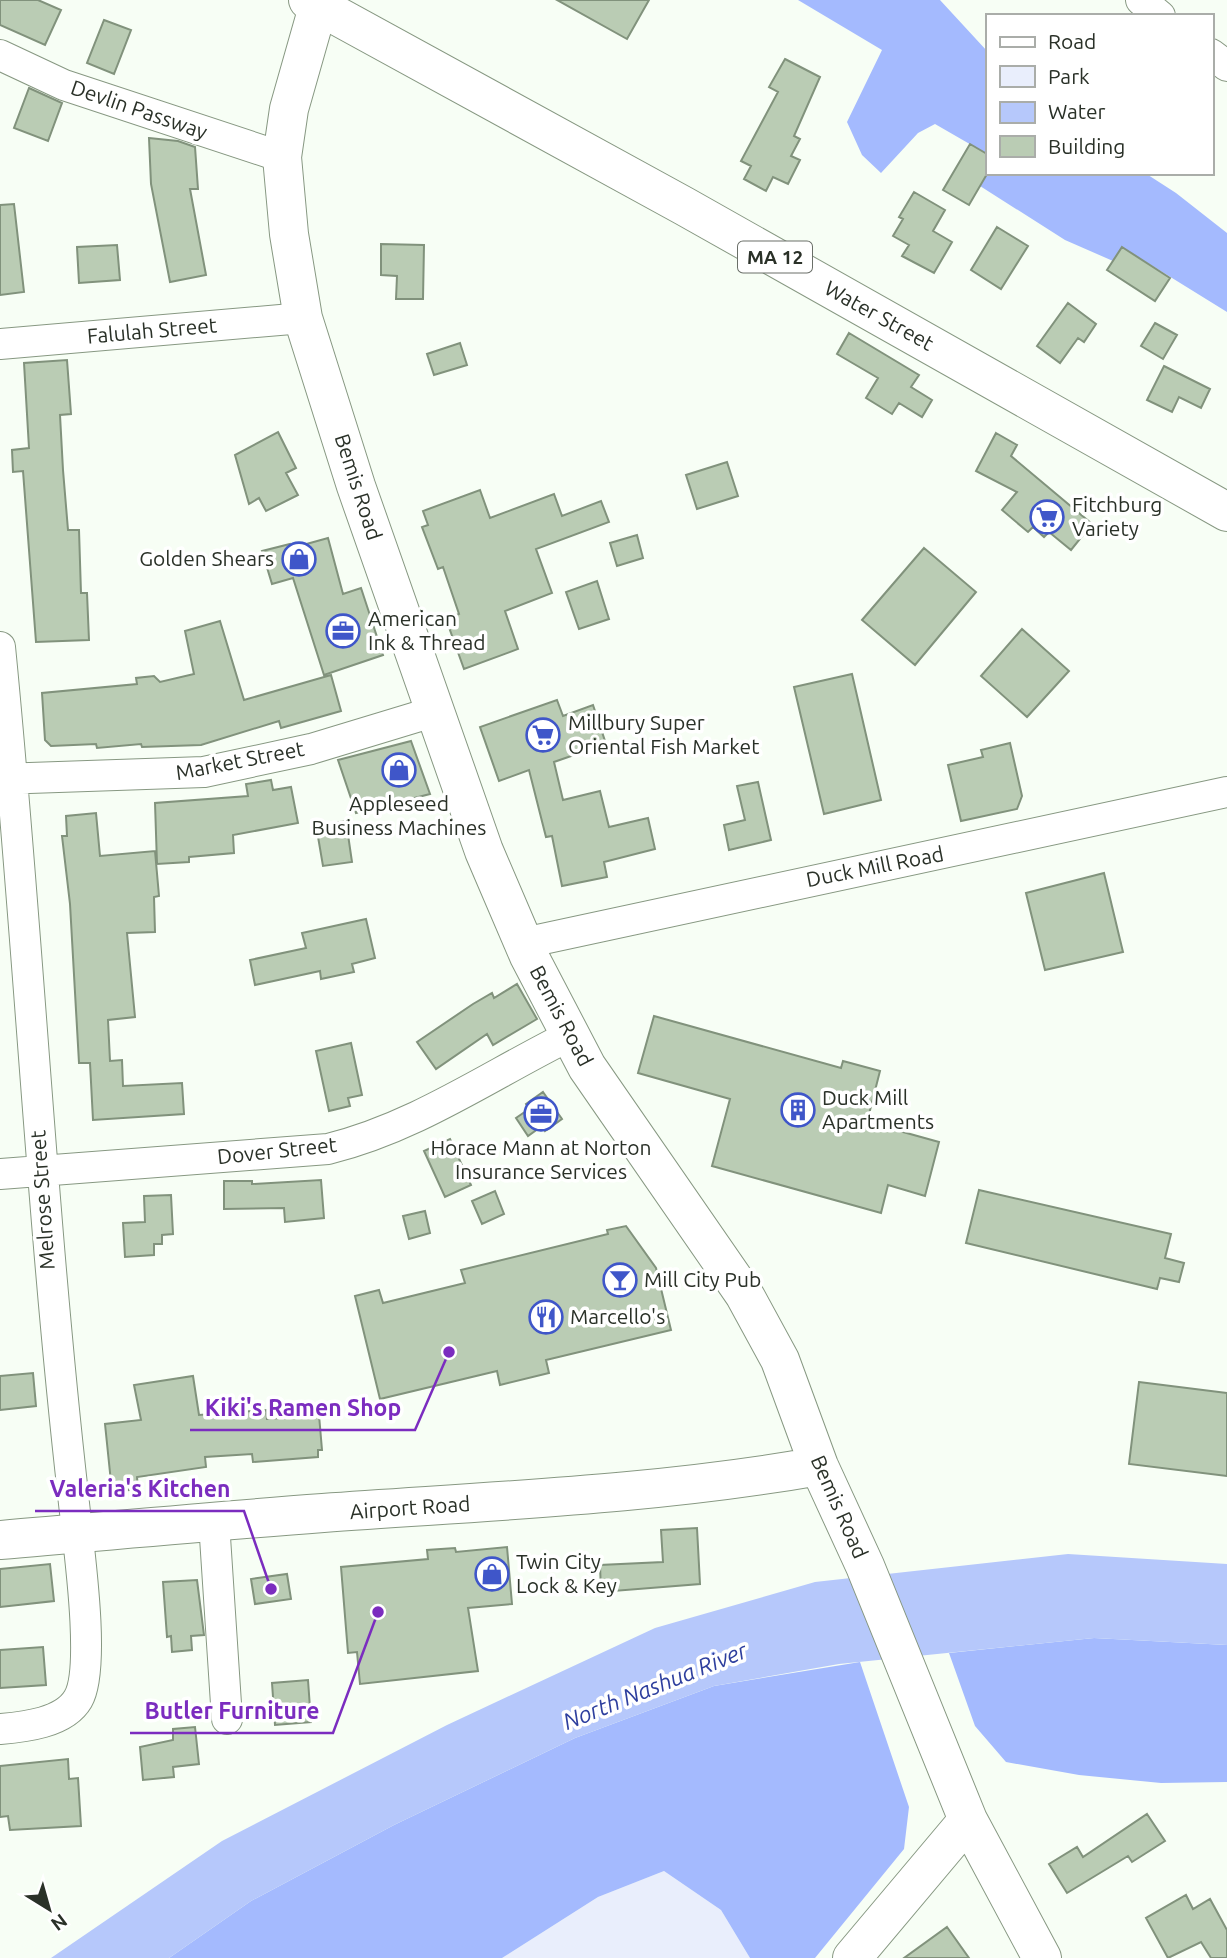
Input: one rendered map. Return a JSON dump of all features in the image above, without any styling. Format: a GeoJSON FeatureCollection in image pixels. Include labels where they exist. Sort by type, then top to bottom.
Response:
{"type":"FeatureCollection","features":[{"type":"Feature","properties":{"kind":"main road","name":"Bemis Road"},"geometry":{"type":"LineString","coordinates":[[319,2],[289,109],[282,157],[289,234],[303,318],[356,486],[433,712],[484,851],[524,943],[587,1067],[744,1294],[780,1360],[819,1466],[865,1566],[968,1819],[1042,1958]]}},
{"type":"Feature","properties":{"kind":"main road","name":"Water Street"},"geometry":{"type":"LineString","coordinates":[[319,2],[1227,512]]}},
{"type":"Feature","properties":{"kind":"main road","name":"Airport Road"},"geometry":{"type":"LineString","coordinates":[[0,1540],[537,1500],[749,1478],[819,1466]]}},
{"type":"Feature","properties":{"kind":"main road"},"geometry":{"type":"LineString","coordinates":[[852,1958],[968,1819]]}},
{"type":"Feature","properties":{"kind":"street"},"geometry":{"type":"LineString","coordinates":[[1141,0],[1158,14]]}},
{"type":"Feature","properties":{"kind":"street","name":"Devlin Passway"},"geometry":{"type":"LineString","coordinates":[[0,54],[64,85],[282,157]]}},
{"type":"Feature","properties":{"kind":"street","name":"Falulah Street"},"geometry":{"type":"LineString","coordinates":[[0,344],[303,318]]}},
{"type":"Feature","properties":{"kind":"street","name":"Melrose Street"},"geometry":{"type":"LineString","coordinates":[[0,647],[7,779],[52,1311],[77,1533],[87,1670],[78,1700],[57,1716],[33,1724],[0,1729]]}},
{"type":"Feature","properties":{"kind":"street","name":"Market Street"},"geometry":{"type":"LineString","coordinates":[[7,779],[204,772],[310,749],[433,712]]}},
{"type":"Feature","properties":{"kind":"street","name":"Duck Mill Road"},"geometry":{"type":"LineString","coordinates":[[524,943],[1227,792]]}},
{"type":"Feature","properties":{"kind":"street","name":"Dover Street"},"geometry":{"type":"LineString","coordinates":[[0,1174],[328,1149],[352,1143],[423,1115],[571,1035]]}},
{"type":"Feature","properties":{"kind":"street"},"geometry":{"type":"LineString","coordinates":[[214,1522],[227,1719]]}},
{"type":"Feature","properties":{"kind":"green space"},"geometry":{"type":"Polygon","coordinates":[[[664,1871],[721,1910],[750,1958],[502,1958],[598,1897],[664,1871]]]}},
{"type":"Feature","properties":{"kind":"shaded area"},"geometry":{"type":"Polygon","coordinates":[[[798,0],[940,0],[986,50],[986,153],[935,124],[918,133],[881,173],[862,155],[847,122],[882,50],[798,0]]]}},
{"type":"Feature","properties":{"kind":"shaded area"},"geometry":{"type":"Polygon","coordinates":[[[987,175],[1148,175],[1227,233],[1227,312],[1122,247],[1113,261],[1065,240],[980,186],[987,175]]]}},
{"type":"Feature","properties":{"kind":"shaded area"},"geometry":{"type":"Polygon","coordinates":[[[1094,1638],[1227,1645],[1227,1782],[1161,1783],[1079,1775],[1006,1762],[975,1726],[949,1653],[1094,1638]]]}},
{"type":"Feature","properties":{"kind":"shaded area"},"geometry":{"type":"Polygon","coordinates":[[[860,1662],[909,1807],[904,1849],[815,1958],[750,1958],[721,1910],[664,1871],[598,1897],[502,1958],[169,1958],[251,1901],[394,1825],[575,1738],[714,1686],[860,1662]]]}},
{"type":"Feature","properties":{"kind":"water","name":"North Nashua River"},"geometry":{"type":"Polygon","coordinates":[[[1068,1554],[1227,1564],[1227,1645],[1094,1638],[839,1664],[714,1686],[575,1738],[394,1825],[251,1901],[169,1958],[51,1958],[222,1841],[447,1725],[655,1628],[815,1582],[1068,1554]]]}},
{"type":"Feature","properties":{"kind":"building"},"geometry":{"type":"Polygon","coordinates":[[[0,0],[38,0],[61,10],[45,45],[0,25],[0,0]]]}},
{"type":"Feature","properties":{"kind":"building"},"geometry":{"type":"Polygon","coordinates":[[[557,0],[649,0],[627,39],[557,0]]]}},
{"type":"Feature","properties":{"kind":"building"},"geometry":{"type":"Polygon","coordinates":[[[104,20],[131,30],[114,74],[87,63],[104,20]]]}},
{"type":"Feature","properties":{"kind":"building"},"geometry":{"type":"Polygon","coordinates":[[[785,59],[820,77],[794,136],[800,139],[791,156],[800,160],[788,184],[773,177],[766,191],[744,179],[751,166],[741,161],[778,92],[769,87],[785,59]]]}},
{"type":"Feature","properties":{"kind":"building"},"geometry":{"type":"Polygon","coordinates":[[[29,88],[62,103],[48,141],[14,128],[29,88]]]}},
{"type":"Feature","properties":{"kind":"building"},"geometry":{"type":"Polygon","coordinates":[[[149,138],[178,141],[195,147],[198,189],[190,189],[206,275],[170,282],[151,184],[149,138]]]}},
{"type":"Feature","properties":{"kind":"building"},"geometry":{"type":"Polygon","coordinates":[[[970,144],[986,153],[986,175],[969,205],[943,190],[970,144]]]}},
{"type":"Feature","properties":{"kind":"building"},"geometry":{"type":"Polygon","coordinates":[[[914,192],[945,210],[933,231],[952,242],[934,273],[902,256],[909,245],[893,236],[903,219],[899,217],[914,192]]]}},
{"type":"Feature","properties":{"kind":"building"},"geometry":{"type":"Polygon","coordinates":[[[14,204],[24,292],[0,295],[0,205],[14,204]]]}},
{"type":"Feature","properties":{"kind":"building"},"geometry":{"type":"Polygon","coordinates":[[[997,227],[1028,246],[1001,289],[971,270],[997,227]]]}},
{"type":"Feature","properties":{"kind":"building"},"geometry":{"type":"Polygon","coordinates":[[[381,244],[424,245],[423,299],[396,299],[397,276],[381,275],[381,244]]]}},
{"type":"Feature","properties":{"kind":"building"},"geometry":{"type":"Polygon","coordinates":[[[117,245],[120,280],[79,283],[77,247],[117,245]]]}},
{"type":"Feature","properties":{"kind":"building"},"geometry":{"type":"Polygon","coordinates":[[[1122,247],[1170,278],[1155,301],[1107,270],[1122,247]]]}},
{"type":"Feature","properties":{"kind":"building"},"geometry":{"type":"Polygon","coordinates":[[[1068,303],[1096,324],[1084,342],[1078,338],[1060,363],[1037,346],[1068,303]]]}},
{"type":"Feature","properties":{"kind":"building"},"geometry":{"type":"Polygon","coordinates":[[[1155,323],[1177,335],[1163,359],[1141,346],[1155,323]]]}},
{"type":"Feature","properties":{"kind":"building"},"geometry":{"type":"Polygon","coordinates":[[[849,333],[919,375],[911,387],[932,400],[922,417],[899,403],[892,414],[866,398],[878,378],[837,354],[849,333]]]}},
{"type":"Feature","properties":{"kind":"building"},"geometry":{"type":"Polygon","coordinates":[[[460,343],[467,365],[434,375],[427,354],[460,343]]]}},
{"type":"Feature","properties":{"kind":"building"},"geometry":{"type":"Polygon","coordinates":[[[67,360],[71,414],[60,415],[63,470],[68,530],[79,530],[81,593],[87,593],[89,640],[36,642],[23,471],[13,472],[12,450],[29,448],[24,363],[67,360]]]}},
{"type":"Feature","properties":{"kind":"building"},"geometry":{"type":"Polygon","coordinates":[[[1164,366],[1210,389],[1201,408],[1179,397],[1172,412],[1147,400],[1164,366]]]}},
{"type":"Feature","properties":{"kind":"building"},"geometry":{"type":"Polygon","coordinates":[[[278,432],[296,468],[286,473],[298,495],[266,511],[259,498],[249,504],[235,455],[278,432]]]}},
{"type":"Feature","properties":{"kind":"building","name":"Fitchburg Variety"},"geometry":{"type":"Polygon","coordinates":[[[996,433],[1017,445],[1011,456],[1092,524],[1071,550],[1049,532],[1044,537],[1033,527],[1028,532],[1002,510],[1017,492],[976,471],[996,433]]]}},
{"type":"Feature","properties":{"kind":"building"},"geometry":{"type":"Polygon","coordinates":[[[727,462],[738,496],[697,509],[686,475],[727,462]]]}},
{"type":"Feature","properties":{"kind":"building"},"geometry":{"type":"Polygon","coordinates":[[[480,490],[490,518],[554,494],[562,516],[601,501],[609,522],[536,549],[552,593],[505,611],[518,649],[464,669],[446,619],[459,614],[443,567],[438,569],[422,527],[428,525],[423,511],[480,490]]]}},
{"type":"Feature","properties":{"kind":"building"},"geometry":{"type":"Polygon","coordinates":[[[637,535],[643,558],[617,566],[610,543],[637,535]]]}},
{"type":"Feature","properties":{"kind":"building"},"geometry":{"type":"Polygon","coordinates":[[[328,538],[343,594],[361,588],[383,655],[324,675],[293,578],[272,584],[262,551],[290,544],[292,548],[328,538]]]}},
{"type":"Feature","properties":{"kind":"building"},"geometry":{"type":"Polygon","coordinates":[[[924,548],[976,592],[915,665],[862,620],[924,548]]]}},
{"type":"Feature","properties":{"kind":"building"},"geometry":{"type":"Polygon","coordinates":[[[597,581],[609,619],[579,629],[566,592],[597,581]]]}},
{"type":"Feature","properties":{"kind":"building"},"geometry":{"type":"Polygon","coordinates":[[[220,621],[244,700],[331,675],[341,711],[281,728],[279,721],[201,745],[142,747],[141,744],[97,748],[96,744],[51,746],[45,740],[42,693],[137,684],[136,678],[154,676],[160,682],[194,674],[185,631],[220,621]]]}},
{"type":"Feature","properties":{"kind":"building"},"geometry":{"type":"Polygon","coordinates":[[[1022,629],[1069,671],[1027,717],[981,676],[1022,629]]]}},
{"type":"Feature","properties":{"kind":"building"},"geometry":{"type":"Polygon","coordinates":[[[852,674],[881,800],[824,814],[794,687],[852,674]]]}},
{"type":"Feature","properties":{"kind":"building"},"geometry":{"type":"Polygon","coordinates":[[[557,700],[563,716],[593,705],[606,744],[554,762],[563,800],[600,791],[609,827],[648,818],[655,849],[604,862],[607,877],[562,886],[552,836],[546,837],[529,770],[499,781],[480,727],[557,700]]]}},
{"type":"Feature","properties":{"kind":"building"},"geometry":{"type":"Polygon","coordinates":[[[411,741],[430,794],[356,813],[338,760],[411,741]]]}},
{"type":"Feature","properties":{"kind":"building"},"geometry":{"type":"Polygon","coordinates":[[[1010,743],[1022,796],[1017,809],[961,821],[948,765],[983,757],[981,750],[1010,743]]]}},
{"type":"Feature","properties":{"kind":"building"},"geometry":{"type":"Polygon","coordinates":[[[271,780],[273,790],[291,787],[298,823],[233,835],[234,853],[189,857],[189,862],[157,864],[155,803],[248,796],[246,784],[271,780]]]}},
{"type":"Feature","properties":{"kind":"building"},"geometry":{"type":"Polygon","coordinates":[[[758,782],[771,840],[729,850],[724,825],[745,820],[737,786],[758,782]]]}},
{"type":"Feature","properties":{"kind":"building"},"geometry":{"type":"Polygon","coordinates":[[[96,813],[100,856],[155,851],[159,896],[154,897],[155,932],[127,933],[135,1017],[108,1020],[110,1061],[122,1060],[123,1086],[182,1083],[184,1114],[93,1120],[90,1063],[79,1063],[70,904],[62,836],[67,836],[66,816],[96,813]]]}},
{"type":"Feature","properties":{"kind":"building"},"geometry":{"type":"Polygon","coordinates":[[[346,821],[352,862],[323,866],[316,825],[346,821]]]}},
{"type":"Feature","properties":{"kind":"building"},"geometry":{"type":"Polygon","coordinates":[[[1104,873],[1123,952],[1045,970],[1026,893],[1104,873]]]}},
{"type":"Feature","properties":{"kind":"building"},"geometry":{"type":"Polygon","coordinates":[[[366,919],[375,958],[352,964],[354,972],[321,979],[320,971],[255,985],[250,960],[306,948],[302,933],[366,919]]]}},
{"type":"Feature","properties":{"kind":"building"},"geometry":{"type":"Polygon","coordinates":[[[517,984],[537,1019],[493,1045],[487,1034],[436,1069],[417,1042],[473,1004],[492,993],[494,998],[517,984]]]}},
{"type":"Feature","properties":{"kind":"building","name":"Duck Mill Apartments"},"geometry":{"type":"Polygon","coordinates":[[[654,1016],[841,1068],[843,1061],[880,1071],[867,1122],[939,1142],[925,1196],[888,1185],[881,1213],[712,1166],[730,1099],[638,1073],[654,1016]]]}},
{"type":"Feature","properties":{"kind":"building"},"geometry":{"type":"Polygon","coordinates":[[[351,1043],[362,1095],[348,1098],[350,1106],[329,1111],[316,1051],[351,1043]]]}},
{"type":"Feature","properties":{"kind":"building","name":"Horace Mann at Norton Insurance Services"},"geometry":{"type":"Polygon","coordinates":[[[543,1092],[562,1119],[545,1131],[542,1126],[528,1136],[516,1118],[529,1109],[526,1104],[543,1092]]]}},
{"type":"Feature","properties":{"kind":"building"},"geometry":{"type":"Polygon","coordinates":[[[450,1139],[471,1185],[445,1197],[424,1151],[450,1139]]]}},
{"type":"Feature","properties":{"kind":"building"},"geometry":{"type":"Polygon","coordinates":[[[321,1180],[324,1218],[285,1222],[284,1208],[224,1209],[224,1181],[252,1181],[252,1184],[321,1180]]]}},
{"type":"Feature","properties":{"kind":"building"},"geometry":{"type":"Polygon","coordinates":[[[979,1190],[1171,1234],[1165,1258],[1184,1263],[1179,1282],[1160,1278],[1157,1289],[966,1243],[979,1190]]]}},
{"type":"Feature","properties":{"kind":"building"},"geometry":{"type":"Polygon","coordinates":[[[495,1191],[504,1214],[482,1224],[472,1201],[495,1191]]]}},
{"type":"Feature","properties":{"kind":"building"},"geometry":{"type":"Polygon","coordinates":[[[171,1195],[173,1234],[162,1235],[162,1244],[154,1244],[154,1255],[125,1257],[123,1223],[145,1222],[144,1196],[171,1195]]]}},
{"type":"Feature","properties":{"kind":"building"},"geometry":{"type":"Polygon","coordinates":[[[425,1211],[430,1233],[409,1239],[403,1216],[425,1211]]]}},
{"type":"Feature","properties":{"kind":"building"},"geometry":{"type":"Polygon","coordinates":[[[626,1226],[656,1268],[671,1330],[546,1360],[549,1373],[500,1385],[497,1371],[380,1399],[355,1296],[379,1290],[383,1303],[465,1283],[461,1270],[608,1234],[607,1230],[626,1226]]]}},
{"type":"Feature","properties":{"kind":"building"},"geometry":{"type":"Polygon","coordinates":[[[33,1373],[36,1406],[0,1410],[0,1376],[33,1373]]]}},
{"type":"Feature","properties":{"kind":"building"},"geometry":{"type":"Polygon","coordinates":[[[193,1376],[199,1415],[266,1410],[267,1419],[319,1415],[322,1450],[318,1450],[318,1457],[253,1462],[252,1454],[205,1457],[206,1467],[137,1477],[138,1489],[112,1492],[105,1424],[141,1420],[134,1385],[193,1376]]]}},
{"type":"Feature","properties":{"kind":"building"},"geometry":{"type":"Polygon","coordinates":[[[1139,1382],[1227,1393],[1227,1476],[1129,1464],[1139,1382]]]}},
{"type":"Feature","properties":{"kind":"building"},"geometry":{"type":"Polygon","coordinates":[[[697,1528],[700,1584],[601,1592],[600,1565],[663,1562],[661,1530],[697,1528]]]}},
{"type":"Feature","properties":{"kind":"building"},"geometry":{"type":"Polygon","coordinates":[[[507,1547],[512,1604],[468,1608],[478,1671],[360,1684],[357,1652],[348,1653],[341,1567],[428,1559],[427,1550],[455,1548],[456,1552],[507,1547]]]}},
{"type":"Feature","properties":{"kind":"building"},"geometry":{"type":"Polygon","coordinates":[[[50,1564],[54,1601],[0,1607],[0,1569],[50,1564]]]}},
{"type":"Feature","properties":{"kind":"building"},"geometry":{"type":"Polygon","coordinates":[[[287,1574],[291,1599],[255,1604],[251,1579],[287,1574]]]}},
{"type":"Feature","properties":{"kind":"building"},"geometry":{"type":"Polygon","coordinates":[[[197,1580],[204,1635],[191,1636],[192,1650],[172,1652],[171,1636],[167,1637],[163,1582],[197,1580]]]}},
{"type":"Feature","properties":{"kind":"building"},"geometry":{"type":"Polygon","coordinates":[[[43,1647],[46,1685],[0,1688],[0,1650],[43,1647]]]}},
{"type":"Feature","properties":{"kind":"building"},"geometry":{"type":"Polygon","coordinates":[[[308,1680],[311,1722],[275,1725],[272,1683],[308,1680]]]}},
{"type":"Feature","properties":{"kind":"building"},"geometry":{"type":"Polygon","coordinates":[[[195,1727],[199,1764],[173,1767],[174,1777],[143,1780],[140,1747],[173,1740],[173,1729],[195,1727]]]}},
{"type":"Feature","properties":{"kind":"building"},"geometry":{"type":"Polygon","coordinates":[[[68,1759],[69,1779],[78,1778],[81,1826],[10,1830],[8,1816],[0,1817],[0,1766],[68,1759]]]}},
{"type":"Feature","properties":{"kind":"building"},"geometry":{"type":"Polygon","coordinates":[[[1147,1814],[1165,1841],[1132,1862],[1128,1856],[1067,1893],[1049,1864],[1077,1847],[1083,1857],[1147,1814]]]}},
{"type":"Feature","properties":{"kind":"building"},"geometry":{"type":"Polygon","coordinates":[[[1186,1895],[1193,1909],[1210,1899],[1227,1930],[1227,1958],[1211,1958],[1201,1942],[1168,1958],[1146,1918],[1186,1895]]]}},
{"type":"Feature","properties":{"kind":"building"},"geometry":{"type":"Polygon","coordinates":[[[947,1927],[969,1958],[904,1958],[947,1927]]]}},
{"type":"Feature","properties":{"kind":"place","name":"Fitchburg Variety"},"geometry":{"type":"Point","coordinates":[1047,517]}},
{"type":"Feature","properties":{"kind":"place","name":"Golden Shears"},"geometry":{"type":"Point","coordinates":[299,559]}},
{"type":"Feature","properties":{"kind":"place","name":"American Ink & Thread"},"geometry":{"type":"Point","coordinates":[343,631]}},
{"type":"Feature","properties":{"kind":"place","name":"Millbury Super Oriental Fish Market"},"geometry":{"type":"Point","coordinates":[543,735]}},
{"type":"Feature","properties":{"kind":"place","name":"Appleseed Business Machines"},"geometry":{"type":"Point","coordinates":[399,770]}},
{"type":"Feature","properties":{"kind":"place","name":"Duck Mill Apartments"},"geometry":{"type":"Point","coordinates":[798,1110]}},
{"type":"Feature","properties":{"kind":"place","name":"Horace Mann at Norton Insurance Services"},"geometry":{"type":"Point","coordinates":[541,1114]}},
{"type":"Feature","properties":{"kind":"place","name":"Mill City Pub"},"geometry":{"type":"Point","coordinates":[620,1280]}},
{"type":"Feature","properties":{"kind":"place","name":"Marcello's"},"geometry":{"type":"Point","coordinates":[546,1317]}},
{"type":"Feature","properties":{"kind":"place","name":"Kiki's Ramen Shop"},"geometry":{"type":"Point","coordinates":[449,1352]}},
{"type":"Feature","properties":{"kind":"place","name":"Twin City Lock & Key"},"geometry":{"type":"Point","coordinates":[492,1574]}},
{"type":"Feature","properties":{"kind":"place","name":"Valeria's Kitchen"},"geometry":{"type":"Point","coordinates":[271,1589]}},
{"type":"Feature","properties":{"kind":"place","name":"Butler Furniture"},"geometry":{"type":"Point","coordinates":[378,1612]}}]}
